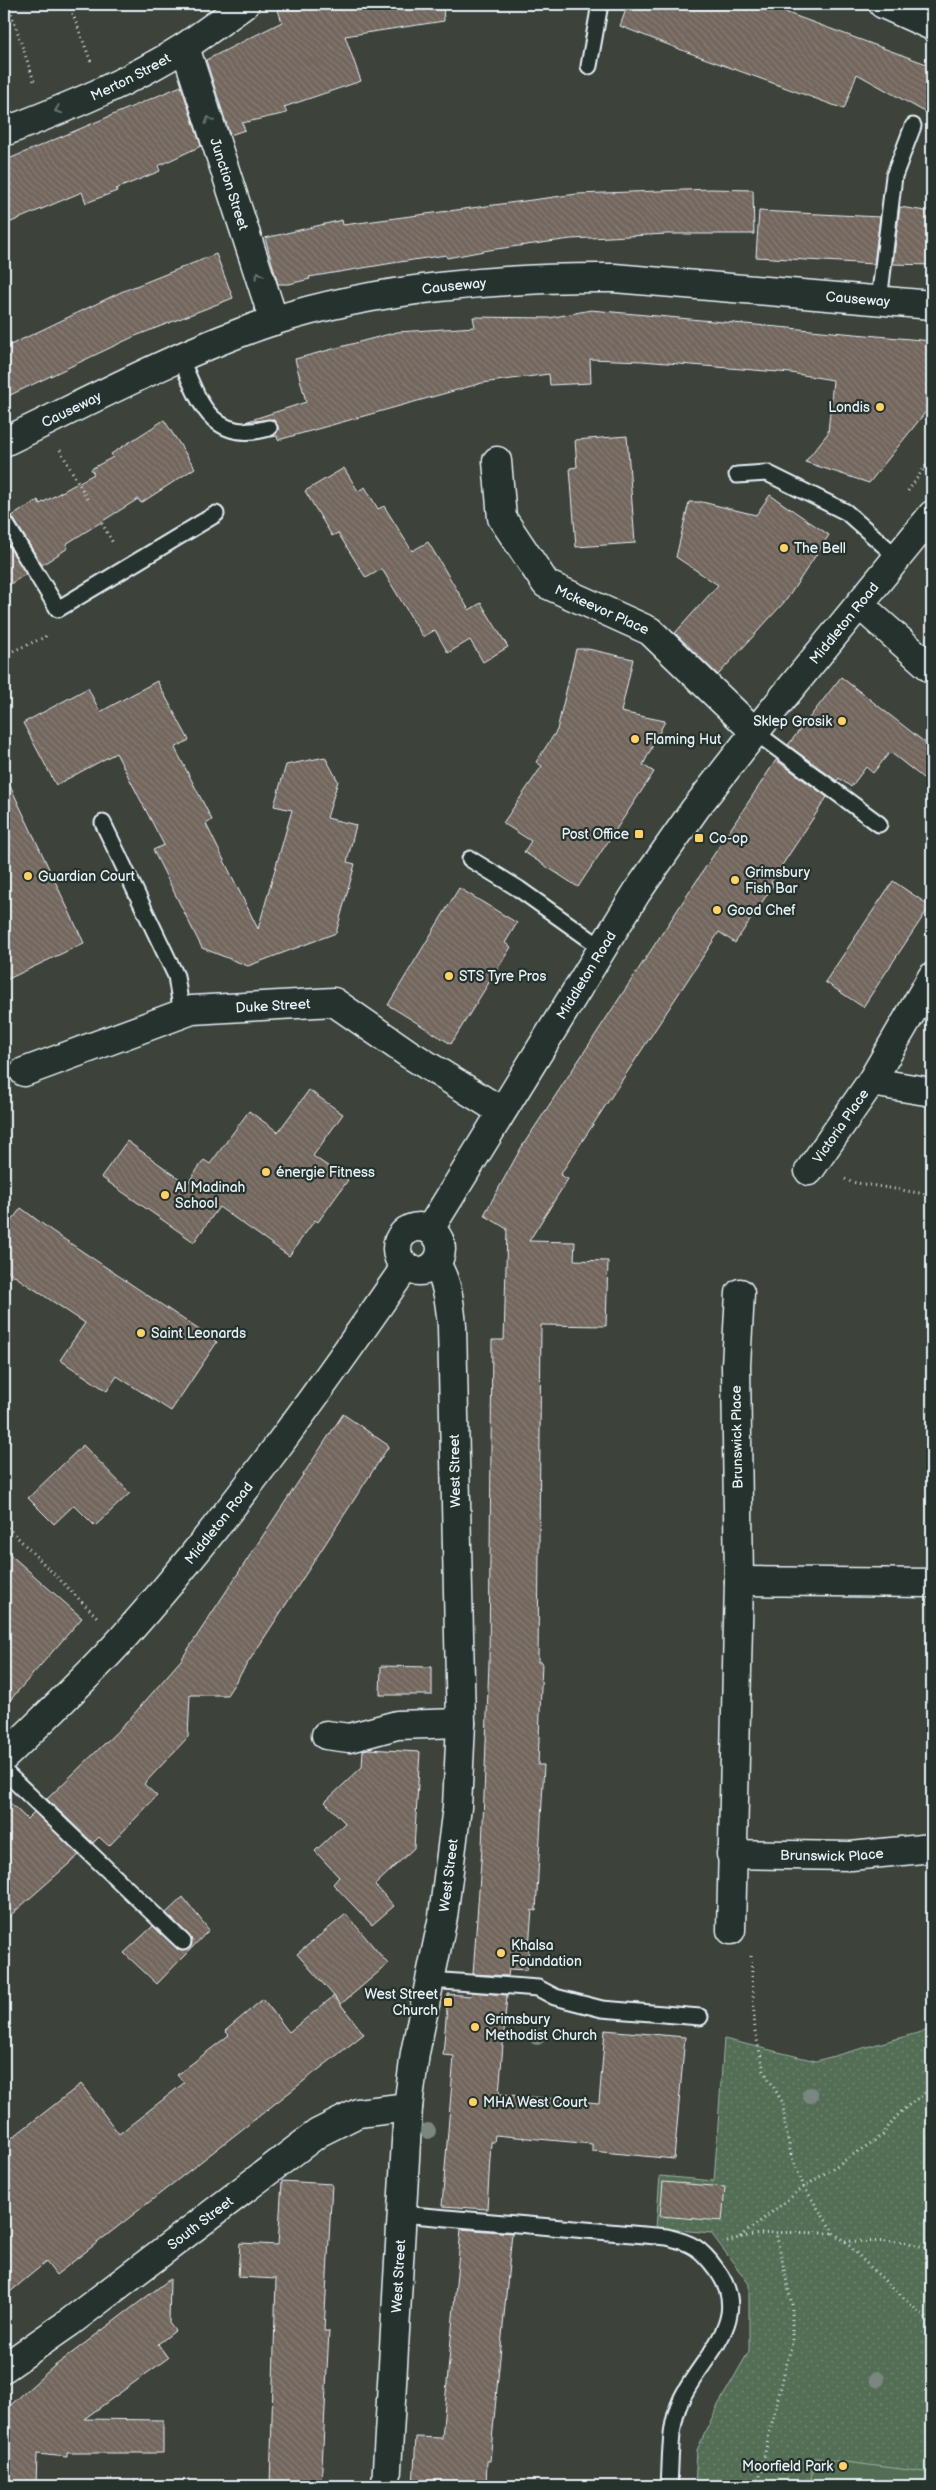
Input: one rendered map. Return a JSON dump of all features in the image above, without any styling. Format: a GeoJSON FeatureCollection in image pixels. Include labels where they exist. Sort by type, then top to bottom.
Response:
{"type":"FeatureCollection","features":[{"type":"Feature","properties":{"kind":"street","name":"Merton Street"},"geometry":{"type":"LineString","coordinates":[[4,132],[102,90],[185,47],[245,4]]}},
{"type":"Feature","properties":{"kind":"street"},"geometry":{"type":"LineString","coordinates":[[883,4],[932,26]]}},
{"type":"Feature","properties":{"kind":"street","name":"Junction Street"},"geometry":{"type":"LineString","coordinates":[[185,47],[274,321]]}},
{"type":"Feature","properties":{"kind":"street","name":"Causeway"},"geometry":{"type":"LineString","coordinates":[[4,442],[181,359],[274,321],[368,298],[448,287],[564,278],[672,282],[932,305]]}},
{"type":"Feature","properties":{"kind":"street","name":"Mckeevor Place"},"geometry":{"type":"LineString","coordinates":[[497,461],[502,518],[546,584],[650,631],[755,732]]}},
{"type":"Feature","properties":{"kind":"street","name":"Middleton Road"},"geometry":{"type":"LineString","coordinates":[[430,1229],[637,892],[694,809],[932,515]]}},
{"type":"Feature","properties":{"kind":"street"},"geometry":{"type":"LineString","coordinates":[[860,605],[932,669]]}},
{"type":"Feature","properties":{"kind":"street","name":"Victoria Place"},"geometry":{"type":"LineString","coordinates":[[812,1166],[871,1082],[932,977]]}},
{"type":"Feature","properties":{"kind":"street","name":"Duke Street"},"geometry":{"type":"LineString","coordinates":[[24,1072],[192,1010],[334,1002],[409,1054],[501,1111]]}},
{"type":"Feature","properties":{"kind":"street","name":"Victoria Place"},"geometry":{"type":"LineString","coordinates":[[871,1082],[932,1092]]}},
{"type":"Feature","properties":{"kind":"street"},"geometry":{"type":"LineString","coordinates":[[418,1226],[430,1229],[438,1236],[441,1242],[442,1250],[436,1264],[420,1271],[406,1266],[400,1260],[397,1249],[402,1235],[408,1229],[418,1226]]}},
{"type":"Feature","properties":{"kind":"street","name":"West Street"},"geometry":{"type":"LineString","coordinates":[[386,2486],[408,2107],[415,2053],[452,1860],[457,1807],[461,1723],[452,1326],[444,1279],[436,1264]]}},
{"type":"Feature","properties":{"kind":"street","name":"Middleton Road"},"geometry":{"type":"LineString","coordinates":[[4,1757],[120,1641],[198,1551],[282,1443],[406,1266]]}},
{"type":"Feature","properties":{"kind":"street","name":"Brunswick Place"},"geometry":{"type":"LineString","coordinates":[[731,1930],[731,1854],[739,1581],[736,1365],[740,1292]]}},
{"type":"Feature","properties":{"kind":"street"},"geometry":{"type":"LineString","coordinates":[[739,1581],[932,1583]]}},
{"type":"Feature","properties":{"kind":"street"},"geometry":{"type":"LineString","coordinates":[[326,1735],[349,1738],[397,1725],[461,1723]]}},
{"type":"Feature","properties":{"kind":"street","name":"Brunswick Place"},"geometry":{"type":"LineString","coordinates":[[731,1854],[874,1855],[932,1848]]}},
{"type":"Feature","properties":{"kind":"street","name":"South Street"},"geometry":{"type":"LineString","coordinates":[[4,2368],[70,2322],[318,2133],[358,2113],[408,2107]]}},
{"type":"Feature","properties":{"kind":"lane"},"geometry":{"type":"LineString","coordinates":[[588,66],[600,4]]}},
{"type":"Feature","properties":{"kind":"lane"},"geometry":{"type":"LineString","coordinates":[[879,300],[894,176],[913,126]]}},
{"type":"Feature","properties":{"kind":"lane"},"geometry":{"type":"LineString","coordinates":[[181,359],[204,410],[214,420],[233,429],[258,431],[269,428]]}},
{"type":"Feature","properties":{"kind":"lane"},"geometry":{"type":"LineString","coordinates":[[738,475],[768,472],[846,512],[898,558]]}},
{"type":"Feature","properties":{"kind":"lane"},"geometry":{"type":"LineString","coordinates":[[4,521],[58,609],[216,514]]}},
{"type":"Feature","properties":{"kind":"lane"},"geometry":{"type":"LineString","coordinates":[[755,732],[878,824]]}},
{"type":"Feature","properties":{"kind":"lane"},"geometry":{"type":"LineString","coordinates":[[103,823],[176,976],[182,1014]]}},
{"type":"Feature","properties":{"kind":"lane"},"geometry":{"type":"LineString","coordinates":[[470,859],[519,889],[602,948]]}},
{"type":"Feature","properties":{"kind":"lane"},"geometry":{"type":"LineString","coordinates":[[4,1771],[183,1942]]}},
{"type":"Feature","properties":{"kind":"lane"},"geometry":{"type":"LineString","coordinates":[[430,1980],[538,1988],[554,1998],[602,2009],[700,2018]]}},
{"type":"Feature","properties":{"kind":"lane"},"geometry":{"type":"LineString","coordinates":[[401,2214],[667,2237],[687,2242],[704,2252],[726,2282],[730,2298],[728,2319],[724,2336],[681,2400],[674,2419],[669,2486]]}},
{"type":"Feature","properties":{"kind":"path"},"geometry":{"type":"LineString","coordinates":[[8,4],[46,115]]}},
{"type":"Feature","properties":{"kind":"path"},"geometry":{"type":"LineString","coordinates":[[69,4],[102,90]]}},
{"type":"Feature","properties":{"kind":"path"},"geometry":{"type":"LineString","coordinates":[[45,423],[89,502]]}},
{"type":"Feature","properties":{"kind":"path"},"geometry":{"type":"LineString","coordinates":[[932,457],[925,467],[932,473]]}},
{"type":"Feature","properties":{"kind":"path"},"geometry":{"type":"LineString","coordinates":[[4,655],[46,637],[58,609]]}},
{"type":"Feature","properties":{"kind":"path"},"geometry":{"type":"LineString","coordinates":[[812,1166],[851,1182],[932,1195]]}},
{"type":"Feature","properties":{"kind":"path"},"geometry":{"type":"LineString","coordinates":[[4,1524],[120,1641]]}},
{"type":"Feature","properties":{"kind":"path"},"geometry":{"type":"LineString","coordinates":[[750,1949],[755,2031],[762,2063],[764,2071],[783,2103],[784,2126],[804,2187],[834,2233],[845,2241],[932,2324]]}},
{"type":"Feature","properties":{"kind":"path"},"geometry":{"type":"LineString","coordinates":[[704,2252],[740,2237],[804,2187],[883,2135],[890,2122],[912,2101],[932,2089]]}},
{"type":"Feature","properties":{"kind":"path"},"geometry":{"type":"LineString","coordinates":[[740,2237],[776,2233],[834,2233]]}},
{"type":"Feature","properties":{"kind":"path"},"geometry":{"type":"LineString","coordinates":[[758,2486],[792,2343],[792,2304],[776,2233]]}},
{"type":"Feature","properties":{"kind":"path"},"geometry":{"type":"LineString","coordinates":[[845,2241],[904,2242],[932,2250]]}},
{"type":"Feature","properties":{"kind":"green space","name":"Moorfield Park"},"geometry":{"type":"Polygon","coordinates":[[[932,2029],[932,2486],[695,2486],[697,2450],[717,2407],[749,2351],[749,2284],[711,2233],[656,2228],[660,2176],[714,2181],[724,2039],[816,2061],[932,2029]]]}},
{"type":"Feature","properties":{"kind":"green space","name":"Moorfield Park"},"geometry":{"type":"Polygon","coordinates":[[[814,2458],[932,2473],[932,2486],[810,2486],[814,2458]]]}},
{"type":"Feature","properties":{"kind":"building"},"geometry":{"type":"Polygon","coordinates":[[[276,4],[443,4],[444,21],[345,36],[361,81],[284,107],[287,113],[242,123],[245,130],[230,135],[206,60],[282,22],[276,4]]]}},
{"type":"Feature","properties":{"kind":"building"},"geometry":{"type":"Polygon","coordinates":[[[628,4],[763,4],[932,66],[932,116],[857,74],[844,109],[679,49],[620,26],[628,4]]]}},
{"type":"Feature","properties":{"kind":"building"},"geometry":{"type":"Polygon","coordinates":[[[181,86],[201,146],[158,166],[160,171],[116,189],[117,191],[86,203],[82,192],[4,225],[4,161],[181,86]]]}},
{"type":"Feature","properties":{"kind":"building"},"geometry":{"type":"Polygon","coordinates":[[[711,189],[753,190],[754,234],[667,234],[571,239],[489,250],[447,258],[446,255],[393,263],[309,277],[310,279],[289,284],[278,284],[265,238],[342,220],[343,225],[577,194],[711,189]]]}},
{"type":"Feature","properties":{"kind":"building"},"geometry":{"type":"Polygon","coordinates":[[[900,207],[932,212],[932,265],[893,264],[900,207]]]}},
{"type":"Feature","properties":{"kind":"building"},"geometry":{"type":"Polygon","coordinates":[[[759,211],[880,217],[874,264],[756,257],[759,211]]]}},
{"type":"Feature","properties":{"kind":"building"},"geometry":{"type":"Polygon","coordinates":[[[216,254],[233,298],[133,337],[4,398],[4,348],[121,292],[216,254]]]}},
{"type":"Feature","properties":{"kind":"building"},"geometry":{"type":"Polygon","coordinates":[[[591,310],[932,341],[932,404],[869,483],[805,462],[828,433],[833,380],[791,373],[642,361],[590,359],[591,383],[550,385],[549,374],[482,383],[278,440],[277,436],[271,437],[278,431],[278,426],[273,419],[245,422],[306,402],[295,359],[397,332],[475,327],[473,317],[549,318],[591,310]]]}},
{"type":"Feature","properties":{"kind":"building"},"geometry":{"type":"Polygon","coordinates":[[[164,420],[195,468],[141,503],[138,499],[66,544],[68,548],[42,565],[12,516],[38,500],[40,504],[94,474],[91,469],[113,457],[111,454],[164,420]]]}},
{"type":"Feature","properties":{"kind":"building"},"geometry":{"type":"Polygon","coordinates":[[[627,436],[635,543],[576,547],[570,468],[577,467],[575,440],[627,436]]]}},
{"type":"Feature","properties":{"kind":"building"},"geometry":{"type":"Polygon","coordinates":[[[344,468],[358,491],[365,487],[378,509],[384,506],[412,551],[428,542],[469,610],[481,603],[508,647],[483,662],[470,640],[448,653],[435,630],[423,637],[382,569],[366,578],[338,533],[332,536],[305,491],[344,468]]]}},
{"type":"Feature","properties":{"kind":"building"},"geometry":{"type":"Polygon","coordinates":[[[770,495],[829,535],[787,599],[718,675],[675,633],[718,585],[676,557],[689,502],[702,502],[756,515],[770,495]]]}},
{"type":"Feature","properties":{"kind":"building"},"geometry":{"type":"Polygon","coordinates":[[[4,539],[26,574],[4,588],[4,539]]]}},
{"type":"Feature","properties":{"kind":"building"},"geometry":{"type":"Polygon","coordinates":[[[576,649],[588,649],[633,659],[621,712],[665,721],[643,765],[654,772],[578,887],[524,852],[531,841],[503,823],[542,766],[536,762],[557,730],[576,649]]]}},
{"type":"Feature","properties":{"kind":"building"},"geometry":{"type":"Polygon","coordinates":[[[841,677],[932,748],[932,785],[890,752],[873,773],[866,767],[851,787],[839,778],[837,781],[788,745],[841,677]]]}},
{"type":"Feature","properties":{"kind":"building"},"geometry":{"type":"Polygon","coordinates":[[[157,681],[189,740],[175,748],[212,820],[206,824],[258,929],[292,810],[274,806],[286,765],[325,757],[338,781],[327,818],[356,825],[347,862],[355,864],[336,933],[248,966],[202,948],[153,850],[164,845],[116,753],[56,785],[23,723],[88,688],[100,712],[157,681]]]}},
{"type":"Feature","properties":{"kind":"building"},"geometry":{"type":"Polygon","coordinates":[[[776,760],[827,797],[771,882],[774,884],[735,943],[719,932],[560,1175],[568,1179],[529,1241],[575,1242],[574,1260],[608,1261],[606,1326],[541,1325],[538,1662],[542,1662],[538,1765],[544,1765],[536,1911],[532,1910],[527,1970],[509,1969],[508,1976],[473,1974],[482,1848],[489,1662],[492,1340],[504,1340],[507,1229],[484,1215],[521,1148],[776,760]]]}},
{"type":"Feature","properties":{"kind":"building","name":"Guardian Court"},"geometry":{"type":"Polygon","coordinates":[[[4,773],[84,943],[4,981],[4,773]]]}},
{"type":"Feature","properties":{"kind":"building"},"geometry":{"type":"Polygon","coordinates":[[[893,881],[930,906],[863,1007],[825,982],[893,881]]]}},
{"type":"Feature","properties":{"kind":"building","name":"STS Tyre Pros"},"geometry":{"type":"Polygon","coordinates":[[[459,888],[517,923],[505,943],[511,947],[451,1044],[388,1005],[459,888]]]}},
{"type":"Feature","properties":{"kind":"building","name":"énergie Fitness"},"geometry":{"type":"Polygon","coordinates":[[[309,1090],[343,1114],[313,1156],[348,1180],[318,1222],[315,1220],[289,1256],[219,1207],[194,1242],[101,1177],[127,1141],[187,1184],[204,1160],[210,1164],[249,1111],[278,1132],[309,1090]]]}},
{"type":"Feature","properties":{"kind":"building","name":"Saint Leonards"},"geometry":{"type":"Polygon","coordinates":[[[21,1208],[217,1342],[171,1411],[117,1376],[107,1391],[60,1360],[85,1323],[4,1269],[4,1231],[21,1208]]]}},
{"type":"Feature","properties":{"kind":"building"},"geometry":{"type":"Polygon","coordinates":[[[343,1414],[389,1446],[227,1695],[190,1695],[188,1737],[144,1784],[157,1796],[109,1846],[99,1837],[93,1843],[47,1799],[127,1722],[181,1660],[343,1414]]]}},
{"type":"Feature","properties":{"kind":"building"},"geometry":{"type":"Polygon","coordinates":[[[83,1445],[130,1493],[95,1526],[74,1505],[54,1524],[28,1498],[83,1445]]]}},
{"type":"Feature","properties":{"kind":"building"},"geometry":{"type":"Polygon","coordinates":[[[4,1549],[82,1618],[4,1707],[4,1549]]]}},
{"type":"Feature","properties":{"kind":"building"},"geometry":{"type":"Polygon","coordinates":[[[381,1666],[432,1667],[432,1695],[380,1695],[381,1666]]]}},
{"type":"Feature","properties":{"kind":"building"},"geometry":{"type":"Polygon","coordinates":[[[363,1750],[420,1752],[414,1848],[375,1885],[394,1906],[372,1925],[333,1884],[339,1877],[315,1851],[345,1823],[325,1802],[362,1767],[363,1750]]]}},
{"type":"Feature","properties":{"kind":"building"},"geometry":{"type":"Polygon","coordinates":[[[4,1797],[27,1819],[34,1812],[79,1855],[4,1921],[4,1797]]]}},
{"type":"Feature","properties":{"kind":"building"},"geometry":{"type":"Polygon","coordinates":[[[183,1897],[209,1930],[157,1984],[124,1953],[153,1926],[177,1949],[181,1951],[189,1949],[192,1944],[190,1936],[166,1913],[183,1897]]]}},
{"type":"Feature","properties":{"kind":"building"},"geometry":{"type":"Polygon","coordinates":[[[346,1914],[388,1964],[341,2004],[297,1954],[346,1914]]]}},
{"type":"Feature","properties":{"kind":"building"},"geometry":{"type":"Polygon","coordinates":[[[472,1992],[507,1995],[499,2094],[599,2103],[605,2030],[685,2037],[674,2159],[592,2151],[592,2144],[495,2135],[494,2142],[491,2142],[487,2209],[442,2206],[454,2056],[443,2055],[448,1994],[471,1996],[472,1992]]]}},
{"type":"Feature","properties":{"kind":"building"},"geometry":{"type":"Polygon","coordinates":[[[334,1996],[364,2034],[56,2275],[46,2262],[4,2297],[4,2144],[81,2084],[119,2134],[184,2083],[177,2075],[229,2035],[225,2031],[263,1999],[289,2032],[334,1996]]]}},
{"type":"Feature","properties":{"kind":"building"},"geometry":{"type":"Polygon","coordinates":[[[282,2181],[332,2184],[324,2331],[329,2331],[321,2486],[270,2486],[276,2279],[238,2277],[240,2243],[278,2245],[282,2181]]]}},
{"type":"Feature","properties":{"kind":"building"},"geometry":{"type":"Polygon","coordinates":[[[663,2182],[725,2187],[722,2221],[660,2216],[663,2182]]]}},
{"type":"Feature","properties":{"kind":"building"},"geometry":{"type":"Polygon","coordinates":[[[461,2229],[512,2233],[490,2461],[487,2461],[486,2486],[413,2486],[416,2437],[442,2438],[461,2229]]]}},
{"type":"Feature","properties":{"kind":"building"},"geometry":{"type":"Polygon","coordinates":[[[170,2279],[169,2323],[175,2331],[158,2344],[168,2358],[84,2419],[163,2420],[163,2453],[67,2453],[67,2457],[37,2454],[36,2486],[4,2486],[4,2411],[52,2368],[170,2279]]]}},
{"type":"Feature","properties":{"kind":"place","name":"Londis"},"geometry":{"type":"Point","coordinates":[880,407]}},
{"type":"Feature","properties":{"kind":"place","name":"The Bell"},"geometry":{"type":"Point","coordinates":[784,548]}},
{"type":"Feature","properties":{"kind":"place","name":"Sklep Grosik"},"geometry":{"type":"Point","coordinates":[842,721]}},
{"type":"Feature","properties":{"kind":"place","name":"Flaming Hut"},"geometry":{"type":"Point","coordinates":[635,739]}},
{"type":"Feature","properties":{"kind":"place","name":"Post Office"},"geometry":{"type":"Point","coordinates":[639,834]}},
{"type":"Feature","properties":{"kind":"place","name":"Co-op"},"geometry":{"type":"Point","coordinates":[699,838]}},
{"type":"Feature","properties":{"kind":"place","name":"Guardian Court"},"geometry":{"type":"Point","coordinates":[28,876]}},
{"type":"Feature","properties":{"kind":"place","name":"Grimsbury Fish Bar"},"geometry":{"type":"Point","coordinates":[735,880]}},
{"type":"Feature","properties":{"kind":"place","name":"Good Chef"},"geometry":{"type":"Point","coordinates":[717,910]}},
{"type":"Feature","properties":{"kind":"place","name":"STS Tyre Pros"},"geometry":{"type":"Point","coordinates":[449,976]}},
{"type":"Feature","properties":{"kind":"place","name":"énergie Fitness"},"geometry":{"type":"Point","coordinates":[266,1172]}},
{"type":"Feature","properties":{"kind":"place","name":"Al Madinah School"},"geometry":{"type":"Point","coordinates":[165,1195]}},
{"type":"Feature","properties":{"kind":"place","name":"Saint Leonards"},"geometry":{"type":"Point","coordinates":[141,1333]}},
{"type":"Feature","properties":{"kind":"place","name":"Khalsa Foundation"},"geometry":{"type":"Point","coordinates":[501,1953]}},
{"type":"Feature","properties":{"kind":"place","name":"West Street Church"},"geometry":{"type":"Point","coordinates":[448,2002]}},
{"type":"Feature","properties":{"kind":"place","name":"Grimsbury Methodist Church"},"geometry":{"type":"Point","coordinates":[475,2027]}},
{"type":"Feature","properties":{"kind":"place","name":"MHA West Court"},"geometry":{"type":"Point","coordinates":[473,2102]}},
{"type":"Feature","properties":{"kind":"place","name":"Moorfield Park"},"geometry":{"type":"Point","coordinates":[843,2466]}}]}
